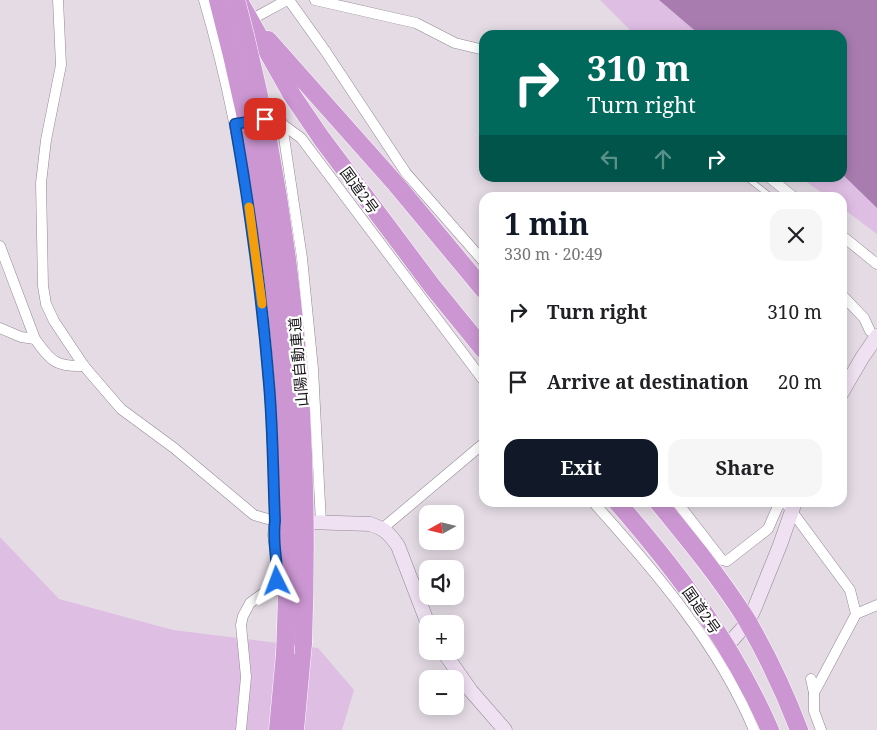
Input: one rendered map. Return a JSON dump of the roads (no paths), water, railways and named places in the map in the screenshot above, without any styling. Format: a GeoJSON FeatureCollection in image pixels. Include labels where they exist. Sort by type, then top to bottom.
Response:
{"type":"FeatureCollection","features":[{"type":"Feature","properties":{"kind":"highway","name":"山陽自動車道"},"geometry":{"type":"LineString","coordinates":[[218,0],[246,114],[258,182],[274,287],[284,393],[288,498],[285,654],[278,730]]}},
{"type":"Feature","properties":{"kind":"highway","name":"山陽自動車道"},"geometry":{"type":"LineString","coordinates":[[237,0],[276,180],[292,285],[301,391],[306,563],[303,643],[295,730]]}},
{"type":"Feature","properties":{"kind":"highway","name":"国道2号"},"geometry":{"type":"LineString","coordinates":[[237,0],[292,95],[322,139],[426,279],[479,344]]}},
{"type":"Feature","properties":{"kind":"highway","name":"国道2号"},"geometry":{"type":"LineString","coordinates":[[250,21],[287,60],[395,183],[479,284]]}},
{"type":"Feature","properties":{"kind":"highway","name":"国道2号"},"geometry":{"type":"LineString","coordinates":[[621,507],[666,561],[727,646],[750,687],[770,730]]}},
{"type":"Feature","properties":{"kind":"highway","name":"国道2号"},"geometry":{"type":"LineString","coordinates":[[662,507],[721,583],[748,622],[777,677],[799,730]]}},
{"type":"Feature","properties":{"kind":"street"},"geometry":{"type":"LineString","coordinates":[[58,0],[61,65],[46,140],[41,183],[43,286],[46,304],[54,321],[84,366],[121,409],[174,448],[254,515],[275,521],[370,524],[383,528],[398,546],[425,615]]}},
{"type":"Feature","properties":{"kind":"street"},"geometry":{"type":"LineString","coordinates":[[204,0],[235,124],[251,214],[269,386],[275,521],[273,535],[278,568],[277,581],[250,603],[243,616],[241,625],[246,677],[241,730]]}},
{"type":"Feature","properties":{"kind":"street"},"geometry":{"type":"LineString","coordinates":[[213,30],[250,21],[288,0],[326,52],[406,173],[479,256]]}},
{"type":"Feature","properties":{"kind":"street"},"geometry":{"type":"LineString","coordinates":[[315,0],[416,23],[456,44],[479,49]]}},
{"type":"Feature","properties":{"kind":"street"},"geometry":{"type":"LineString","coordinates":[[235,124],[280,117],[282,124],[302,258],[314,369],[321,523]]}},
{"type":"Feature","properties":{"kind":"street"},"geometry":{"type":"LineString","coordinates":[[282,124],[301,138],[479,374]]}},
{"type":"Feature","properties":{"kind":"street"},"geometry":{"type":"LineString","coordinates":[[775,182],[788,192]]}},
{"type":"Feature","properties":{"kind":"street"},"geometry":{"type":"LineString","coordinates":[[847,240],[877,264]]}},
{"type":"Feature","properties":{"kind":"street"},"geometry":{"type":"LineString","coordinates":[[0,246],[34,339],[54,361],[66,367],[84,366]]}},
{"type":"Feature","properties":{"kind":"street"},"geometry":{"type":"LineString","coordinates":[[847,300],[864,318],[873,334],[847,384]]}},
{"type":"Feature","properties":{"kind":"street"},"geometry":{"type":"LineString","coordinates":[[0,328],[34,339]]}},
{"type":"Feature","properties":{"kind":"street"},"geometry":{"type":"LineString","coordinates":[[383,528],[479,447]]}},
{"type":"Feature","properties":{"kind":"street"},"geometry":{"type":"LineString","coordinates":[[598,507],[645,560],[700,633],[721,664],[754,730]]}},
{"type":"Feature","properties":{"kind":"street"},"geometry":{"type":"LineString","coordinates":[[681,507],[722,560],[727,561],[768,529],[778,507]]}},
{"type":"Feature","properties":{"kind":"street"},"geometry":{"type":"LineString","coordinates":[[727,646],[748,622],[762,591],[788,507]]}},
{"type":"Feature","properties":{"kind":"street"},"geometry":{"type":"LineString","coordinates":[[790,507],[850,590],[856,614]]}},
{"type":"Feature","properties":{"kind":"street"},"geometry":{"type":"LineString","coordinates":[[814,693],[856,614],[877,606]]}},
{"type":"Feature","properties":{"kind":"street"},"geometry":{"type":"LineString","coordinates":[[449,660],[471,691],[505,730]]}},
{"type":"Feature","properties":{"kind":"street"},"geometry":{"type":"LineString","coordinates":[[811,680],[814,693],[814,710],[821,730]]}},
{"type":"Feature","properties":{"kind":"lane"},"geometry":{"type":"LineString","coordinates":[[752,182],[765,192]]}}]}
